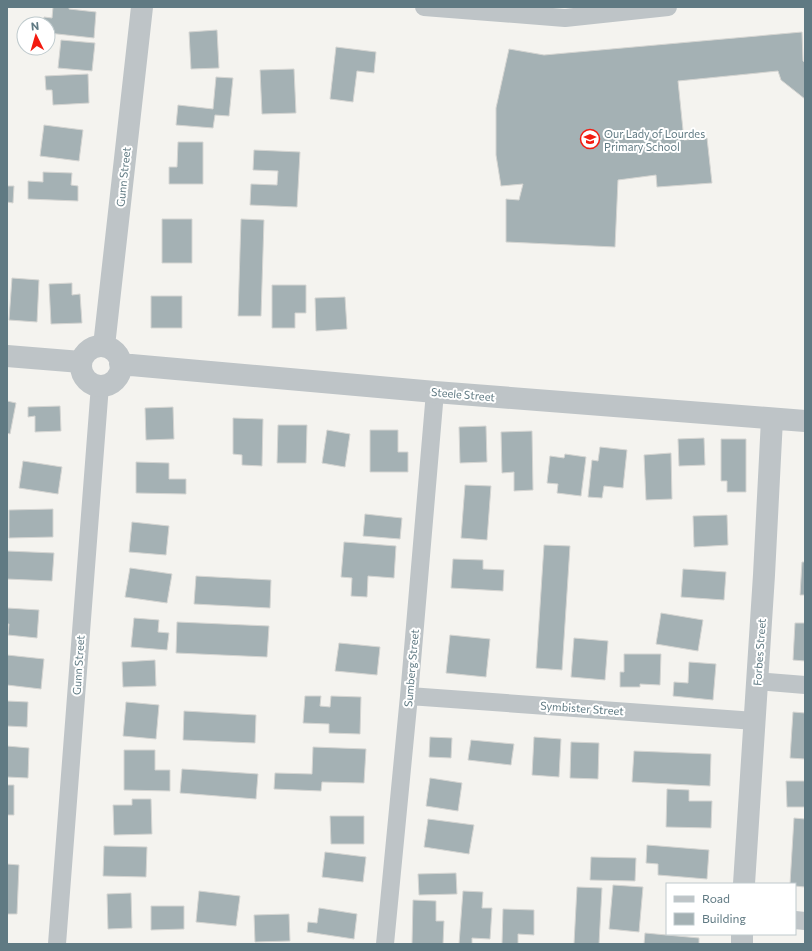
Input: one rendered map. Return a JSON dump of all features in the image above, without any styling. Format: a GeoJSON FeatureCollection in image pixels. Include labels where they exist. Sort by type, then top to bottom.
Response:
{"type":"FeatureCollection","features":[{"type":"Feature","properties":{"kind":"street","name":"Gunn Street"},"geometry":{"type":"LineString","coordinates":[[104,346],[142,7]]}},
{"type":"Feature","properties":{"kind":"street"},"geometry":{"type":"LineString","coordinates":[[424,7],[565,18],[668,7]]}},
{"type":"Feature","properties":{"kind":"street"},"geometry":{"type":"LineString","coordinates":[[104,346],[113,350],[118,355],[120,364],[119,372],[116,378],[111,382],[100,385],[91,383],[82,373],[81,362],[86,352],[92,348],[104,346]]}},
{"type":"Feature","properties":{"kind":"street"},"geometry":{"type":"LineString","coordinates":[[7,356],[81,362]]}},
{"type":"Feature","properties":{"kind":"street","name":"Steele Street"},"geometry":{"type":"LineString","coordinates":[[120,364],[435,392],[805,421]]}},
{"type":"Feature","properties":{"kind":"street","name":"Gunn Street"},"geometry":{"type":"LineString","coordinates":[[57,944],[100,385]]}},
{"type":"Feature","properties":{"kind":"street","name":"Sumberg Street"},"geometry":{"type":"LineString","coordinates":[[385,944],[409,696],[435,392]]}},
{"type":"Feature","properties":{"kind":"street","name":"Forbes Street"},"geometry":{"type":"LineString","coordinates":[[744,883],[772,419]]}},
{"type":"Feature","properties":{"kind":"street"},"geometry":{"type":"LineString","coordinates":[[757,681],[805,685]]}},
{"type":"Feature","properties":{"kind":"street","name":"Symbister Street"},"geometry":{"type":"LineString","coordinates":[[409,696],[755,721]]}},
{"type":"Feature","properties":{"kind":"building"},"geometry":{"type":"Polygon","coordinates":[[[53,7],[69,7],[69,9],[96,12],[94,38],[56,34],[56,16],[52,16],[53,7]]]}},
{"type":"Feature","properties":{"kind":"building"},"geometry":{"type":"Polygon","coordinates":[[[217,30],[219,68],[191,69],[189,32],[217,30]]]}},
{"type":"Feature","properties":{"kind":"building","name":"Our Lady of Lourdes Primary School"},"geometry":{"type":"Polygon","coordinates":[[[802,32],[803,61],[805,63],[805,99],[781,80],[778,71],[678,81],[684,140],[707,138],[712,183],[657,187],[656,175],[618,180],[615,247],[506,242],[506,199],[519,200],[523,184],[501,186],[496,155],[496,108],[509,49],[544,55],[802,32]]]}},
{"type":"Feature","properties":{"kind":"building"},"geometry":{"type":"Polygon","coordinates":[[[61,40],[95,43],[92,71],[58,68],[61,40]]]}},
{"type":"Feature","properties":{"kind":"building"},"geometry":{"type":"Polygon","coordinates":[[[336,47],[376,52],[374,73],[357,71],[353,102],[330,99],[336,47]]]}},
{"type":"Feature","properties":{"kind":"building"},"geometry":{"type":"Polygon","coordinates":[[[294,69],[296,113],[262,114],[260,70],[294,69]]]}},
{"type":"Feature","properties":{"kind":"building"},"geometry":{"type":"Polygon","coordinates":[[[88,74],[89,103],[53,105],[52,90],[46,90],[45,76],[88,74]]]}},
{"type":"Feature","properties":{"kind":"building"},"geometry":{"type":"Polygon","coordinates":[[[216,77],[233,78],[229,116],[215,115],[213,128],[176,125],[178,105],[213,109],[216,77]]]}},
{"type":"Feature","properties":{"kind":"building"},"geometry":{"type":"Polygon","coordinates":[[[44,125],[83,130],[79,161],[40,156],[44,125]]]}},
{"type":"Feature","properties":{"kind":"building"},"geometry":{"type":"Polygon","coordinates":[[[178,142],[203,142],[203,184],[169,184],[169,167],[177,167],[178,142]]]}},
{"type":"Feature","properties":{"kind":"building"},"geometry":{"type":"Polygon","coordinates":[[[254,150],[300,152],[297,207],[250,205],[251,184],[277,185],[278,171],[253,170],[254,150]]]}},
{"type":"Feature","properties":{"kind":"building"},"geometry":{"type":"Polygon","coordinates":[[[43,172],[72,173],[71,185],[78,186],[78,201],[28,199],[28,181],[43,182],[43,172]]]}},
{"type":"Feature","properties":{"kind":"building"},"geometry":{"type":"Polygon","coordinates":[[[7,186],[14,186],[13,203],[7,202],[7,186]]]}},
{"type":"Feature","properties":{"kind":"building"},"geometry":{"type":"Polygon","coordinates":[[[162,219],[192,219],[192,263],[162,263],[162,219]]]}},
{"type":"Feature","properties":{"kind":"building"},"geometry":{"type":"Polygon","coordinates":[[[241,219],[264,220],[261,316],[238,316],[241,219]]]}},
{"type":"Feature","properties":{"kind":"building"},"geometry":{"type":"Polygon","coordinates":[[[12,278],[39,280],[37,322],[9,320],[12,278]]]}},
{"type":"Feature","properties":{"kind":"building"},"geometry":{"type":"Polygon","coordinates":[[[72,283],[72,295],[80,294],[82,323],[51,324],[49,284],[72,283]]]}},
{"type":"Feature","properties":{"kind":"building"},"geometry":{"type":"Polygon","coordinates":[[[272,285],[306,285],[306,313],[295,313],[295,328],[272,328],[272,285]]]}},
{"type":"Feature","properties":{"kind":"building"},"geometry":{"type":"Polygon","coordinates":[[[151,296],[182,296],[182,328],[151,328],[151,296]]]}},
{"type":"Feature","properties":{"kind":"building"},"geometry":{"type":"Polygon","coordinates":[[[345,297],[347,329],[316,331],[315,298],[345,297]]]}},
{"type":"Feature","properties":{"kind":"building"},"geometry":{"type":"Polygon","coordinates":[[[7,401],[16,403],[10,434],[7,433],[7,401]]]}},
{"type":"Feature","properties":{"kind":"building"},"geometry":{"type":"Polygon","coordinates":[[[60,406],[61,431],[35,432],[35,416],[28,417],[28,407],[60,406]]]}},
{"type":"Feature","properties":{"kind":"building"},"geometry":{"type":"Polygon","coordinates":[[[173,407],[174,439],[146,440],[145,408],[173,407]]]}},
{"type":"Feature","properties":{"kind":"building"},"geometry":{"type":"Polygon","coordinates":[[[233,418],[263,419],[262,466],[242,465],[242,455],[233,454],[233,418]]]}},
{"type":"Feature","properties":{"kind":"building"},"geometry":{"type":"Polygon","coordinates":[[[278,425],[307,425],[306,463],[277,463],[278,425]]]}},
{"type":"Feature","properties":{"kind":"building"},"geometry":{"type":"Polygon","coordinates":[[[486,426],[487,462],[460,463],[459,427],[486,426]]]}},
{"type":"Feature","properties":{"kind":"building"},"geometry":{"type":"Polygon","coordinates":[[[327,430],[350,434],[345,467],[322,463],[327,430]]]}},
{"type":"Feature","properties":{"kind":"building"},"geometry":{"type":"Polygon","coordinates":[[[370,430],[398,430],[398,452],[408,452],[408,472],[370,472],[370,430]]]}},
{"type":"Feature","properties":{"kind":"building"},"geometry":{"type":"Polygon","coordinates":[[[532,431],[533,490],[514,491],[514,472],[502,473],[501,432],[532,431]]]}},
{"type":"Feature","properties":{"kind":"building"},"geometry":{"type":"Polygon","coordinates":[[[704,438],[705,465],[679,466],[678,439],[704,438]]]}},
{"type":"Feature","properties":{"kind":"building"},"geometry":{"type":"Polygon","coordinates":[[[721,439],[746,439],[746,492],[727,492],[727,481],[721,481],[721,439]]]}},
{"type":"Feature","properties":{"kind":"building"},"geometry":{"type":"Polygon","coordinates":[[[600,447],[627,450],[623,488],[604,486],[602,498],[588,497],[592,460],[598,461],[600,447]]]}},
{"type":"Feature","properties":{"kind":"building"},"geometry":{"type":"Polygon","coordinates":[[[671,453],[672,499],[646,500],[644,455],[671,453]]]}},
{"type":"Feature","properties":{"kind":"building"},"geometry":{"type":"Polygon","coordinates":[[[565,454],[586,457],[581,496],[557,493],[558,484],[547,483],[550,456],[564,458],[565,454]]]}},
{"type":"Feature","properties":{"kind":"building"},"geometry":{"type":"Polygon","coordinates":[[[23,461],[62,467],[58,494],[19,488],[23,461]]]}},
{"type":"Feature","properties":{"kind":"building"},"geometry":{"type":"Polygon","coordinates":[[[136,462],[169,463],[169,479],[186,479],[186,494],[136,493],[136,462]]]}},
{"type":"Feature","properties":{"kind":"building"},"geometry":{"type":"Polygon","coordinates":[[[465,485],[491,486],[487,540],[461,538],[465,485]]]}},
{"type":"Feature","properties":{"kind":"building"},"geometry":{"type":"Polygon","coordinates":[[[53,509],[53,537],[9,538],[9,510],[53,509]]]}},
{"type":"Feature","properties":{"kind":"building"},"geometry":{"type":"Polygon","coordinates":[[[365,514],[402,518],[400,539],[363,536],[365,514]]]}},
{"type":"Feature","properties":{"kind":"building"},"geometry":{"type":"Polygon","coordinates":[[[727,515],[728,545],[694,547],[693,516],[727,515]]]}},
{"type":"Feature","properties":{"kind":"building"},"geometry":{"type":"Polygon","coordinates":[[[132,522],[169,526],[166,555],[129,552],[132,522]]]}},
{"type":"Feature","properties":{"kind":"building"},"geometry":{"type":"Polygon","coordinates":[[[344,542],[396,546],[394,578],[368,576],[367,597],[351,596],[352,578],[341,577],[344,542]]]}},
{"type":"Feature","properties":{"kind":"building"},"geometry":{"type":"Polygon","coordinates":[[[544,545],[570,546],[562,670],[536,668],[544,545]]]}},
{"type":"Feature","properties":{"kind":"building"},"geometry":{"type":"Polygon","coordinates":[[[7,551],[54,553],[52,581],[7,579],[7,551]]]}},
{"type":"Feature","properties":{"kind":"building"},"geometry":{"type":"Polygon","coordinates":[[[453,559],[483,560],[483,569],[504,570],[503,591],[451,588],[453,559]]]}},
{"type":"Feature","properties":{"kind":"building"},"geometry":{"type":"Polygon","coordinates":[[[802,562],[805,562],[805,595],[800,595],[802,562]]]}},
{"type":"Feature","properties":{"kind":"building"},"geometry":{"type":"Polygon","coordinates":[[[130,568],[172,574],[167,603],[125,597],[130,568]]]}},
{"type":"Feature","properties":{"kind":"building"},"geometry":{"type":"Polygon","coordinates":[[[683,569],[726,572],[724,600],[681,597],[683,569]]]}},
{"type":"Feature","properties":{"kind":"building"},"geometry":{"type":"Polygon","coordinates":[[[196,576],[271,580],[270,608],[194,604],[196,576]]]}},
{"type":"Feature","properties":{"kind":"building"},"geometry":{"type":"Polygon","coordinates":[[[7,608],[39,610],[37,638],[8,635],[9,624],[7,624],[7,608]]]}},
{"type":"Feature","properties":{"kind":"building"},"geometry":{"type":"Polygon","coordinates":[[[661,613],[703,620],[698,651],[656,644],[661,613]]]}},
{"type":"Feature","properties":{"kind":"building"},"geometry":{"type":"Polygon","coordinates":[[[134,618],[159,620],[158,632],[169,633],[167,650],[131,647],[134,618]]]}},
{"type":"Feature","properties":{"kind":"building"},"geometry":{"type":"Polygon","coordinates":[[[177,622],[269,626],[267,657],[176,653],[177,622]]]}},
{"type":"Feature","properties":{"kind":"building"},"geometry":{"type":"Polygon","coordinates":[[[795,623],[805,623],[805,661],[793,660],[795,623]]]}},
{"type":"Feature","properties":{"kind":"building"},"geometry":{"type":"Polygon","coordinates":[[[450,635],[490,639],[486,677],[446,673],[450,635]]]}},
{"type":"Feature","properties":{"kind":"building"},"geometry":{"type":"Polygon","coordinates":[[[574,638],[608,641],[605,680],[571,677],[574,638]]]}},
{"type":"Feature","properties":{"kind":"building"},"geometry":{"type":"Polygon","coordinates":[[[339,643],[380,647],[377,675],[335,671],[339,643]]]}},
{"type":"Feature","properties":{"kind":"building"},"geometry":{"type":"Polygon","coordinates":[[[624,654],[661,654],[660,685],[640,684],[640,687],[620,687],[620,672],[624,672],[624,654]]]}},
{"type":"Feature","properties":{"kind":"building"},"geometry":{"type":"Polygon","coordinates":[[[7,655],[44,659],[41,689],[7,685],[7,655]]]}},
{"type":"Feature","properties":{"kind":"building"},"geometry":{"type":"Polygon","coordinates":[[[155,660],[156,686],[123,687],[122,662],[155,660]]]}},
{"type":"Feature","properties":{"kind":"building"},"geometry":{"type":"Polygon","coordinates":[[[689,662],[716,664],[713,700],[673,696],[674,682],[688,683],[689,662]]]}},
{"type":"Feature","properties":{"kind":"building"},"geometry":{"type":"Polygon","coordinates":[[[305,696],[321,696],[320,706],[330,707],[331,696],[361,697],[360,734],[329,733],[329,724],[303,723],[305,696]]]}},
{"type":"Feature","properties":{"kind":"building"},"geometry":{"type":"Polygon","coordinates":[[[7,701],[28,702],[27,727],[7,726],[7,701]]]}},
{"type":"Feature","properties":{"kind":"building"},"geometry":{"type":"Polygon","coordinates":[[[126,702],[159,705],[156,739],[123,736],[126,702]]]}},
{"type":"Feature","properties":{"kind":"building"},"geometry":{"type":"Polygon","coordinates":[[[184,711],[256,715],[255,743],[183,740],[184,711]]]}},
{"type":"Feature","properties":{"kind":"building"},"geometry":{"type":"Polygon","coordinates":[[[793,712],[805,713],[805,759],[790,758],[793,712]]]}},
{"type":"Feature","properties":{"kind":"building"},"geometry":{"type":"Polygon","coordinates":[[[430,737],[452,738],[451,758],[429,757],[430,737]]]}},
{"type":"Feature","properties":{"kind":"building"},"geometry":{"type":"Polygon","coordinates":[[[534,737],[561,739],[559,777],[532,775],[534,737]]]}},
{"type":"Feature","properties":{"kind":"building"},"geometry":{"type":"Polygon","coordinates":[[[471,740],[514,744],[511,765],[468,760],[471,740]]]}},
{"type":"Feature","properties":{"kind":"building"},"geometry":{"type":"Polygon","coordinates":[[[571,742],[599,743],[598,779],[570,778],[571,742]]]}},
{"type":"Feature","properties":{"kind":"building"},"geometry":{"type":"Polygon","coordinates":[[[7,746],[29,748],[28,778],[7,777],[7,746]]]}},
{"type":"Feature","properties":{"kind":"building"},"geometry":{"type":"Polygon","coordinates":[[[313,747],[366,749],[364,783],[322,782],[321,791],[274,789],[275,773],[312,774],[313,747]]]}},
{"type":"Feature","properties":{"kind":"building"},"geometry":{"type":"Polygon","coordinates":[[[124,750],[155,750],[155,770],[170,770],[170,791],[124,790],[124,750]]]}},
{"type":"Feature","properties":{"kind":"building"},"geometry":{"type":"Polygon","coordinates":[[[634,751],[711,754],[710,786],[632,782],[634,751]]]}},
{"type":"Feature","properties":{"kind":"building"},"geometry":{"type":"Polygon","coordinates":[[[182,769],[258,774],[256,799],[180,793],[182,769]]]}},
{"type":"Feature","properties":{"kind":"building"},"geometry":{"type":"Polygon","coordinates":[[[430,778],[462,783],[458,811],[426,806],[430,778]]]}},
{"type":"Feature","properties":{"kind":"building"},"geometry":{"type":"Polygon","coordinates":[[[786,781],[805,781],[805,807],[787,807],[786,781]]]}},
{"type":"Feature","properties":{"kind":"building"},"geometry":{"type":"Polygon","coordinates":[[[7,785],[14,785],[14,815],[7,815],[7,785]]]}},
{"type":"Feature","properties":{"kind":"building"},"geometry":{"type":"Polygon","coordinates":[[[667,789],[689,790],[689,801],[712,801],[711,828],[666,827],[667,789]]]}},
{"type":"Feature","properties":{"kind":"building"},"geometry":{"type":"Polygon","coordinates":[[[132,799],[151,799],[152,834],[114,835],[113,805],[132,805],[132,799]]]}},
{"type":"Feature","properties":{"kind":"building"},"geometry":{"type":"Polygon","coordinates":[[[330,816],[364,816],[364,844],[331,844],[330,816]]]}},
{"type":"Feature","properties":{"kind":"building"},"geometry":{"type":"Polygon","coordinates":[[[794,818],[805,819],[805,887],[796,886],[796,883],[790,883],[794,818]]]}},
{"type":"Feature","properties":{"kind":"building"},"geometry":{"type":"Polygon","coordinates":[[[428,819],[474,825],[469,854],[424,847],[428,819]]]}},
{"type":"Feature","properties":{"kind":"building"},"geometry":{"type":"Polygon","coordinates":[[[647,845],[709,850],[707,879],[658,875],[658,864],[646,863],[647,845]]]}},
{"type":"Feature","properties":{"kind":"building"},"geometry":{"type":"Polygon","coordinates":[[[104,846],[147,847],[146,877],[103,876],[104,846]]]}},
{"type":"Feature","properties":{"kind":"building"},"geometry":{"type":"Polygon","coordinates":[[[325,852],[366,857],[363,882],[322,877],[325,852]]]}},
{"type":"Feature","properties":{"kind":"building"},"geometry":{"type":"Polygon","coordinates":[[[591,857],[636,858],[635,881],[590,880],[591,857]]]}},
{"type":"Feature","properties":{"kind":"building"},"geometry":{"type":"Polygon","coordinates":[[[7,864],[19,865],[17,914],[7,914],[7,864]]]}},
{"type":"Feature","properties":{"kind":"building"},"geometry":{"type":"Polygon","coordinates":[[[456,873],[457,894],[419,895],[418,874],[456,873]]]}},
{"type":"Feature","properties":{"kind":"building"},"geometry":{"type":"Polygon","coordinates":[[[613,885],[643,887],[639,932],[609,929],[613,885]]]}},
{"type":"Feature","properties":{"kind":"building"},"geometry":{"type":"Polygon","coordinates":[[[577,887],[602,888],[599,944],[574,944],[577,887]]]}},
{"type":"Feature","properties":{"kind":"building"},"geometry":{"type":"Polygon","coordinates":[[[199,891],[240,896],[236,926],[196,922],[199,891]]]}},
{"type":"Feature","properties":{"kind":"building"},"geometry":{"type":"Polygon","coordinates":[[[463,891],[483,892],[482,908],[492,908],[490,939],[472,938],[472,944],[459,944],[463,891]]]}},
{"type":"Feature","properties":{"kind":"building"},"geometry":{"type":"Polygon","coordinates":[[[131,893],[132,928],[108,929],[107,894],[131,893]]]}},
{"type":"Feature","properties":{"kind":"building"},"geometry":{"type":"Polygon","coordinates":[[[413,900],[436,901],[436,921],[444,921],[443,944],[412,944],[413,900]]]}},
{"type":"Feature","properties":{"kind":"building"},"geometry":{"type":"Polygon","coordinates":[[[151,906],[184,906],[184,929],[151,930],[151,906]]]}},
{"type":"Feature","properties":{"kind":"building"},"geometry":{"type":"Polygon","coordinates":[[[319,908],[357,914],[354,939],[307,932],[308,922],[317,923],[319,908]]]}},
{"type":"Feature","properties":{"kind":"building"},"geometry":{"type":"Polygon","coordinates":[[[503,909],[534,910],[534,935],[518,934],[518,944],[502,944],[503,909]]]}},
{"type":"Feature","properties":{"kind":"building"},"geometry":{"type":"Polygon","coordinates":[[[289,914],[290,941],[255,942],[254,915],[289,914]]]}},
{"type":"Feature","properties":{"kind":"building"},"geometry":{"type":"Polygon","coordinates":[[[645,933],[699,938],[699,944],[644,944],[645,933]]]}},
{"type":"Feature","properties":{"kind":"place","name":"Our Lady of Lourdes Primary School"},"geometry":{"type":"Point","coordinates":[590,139]}}]}
